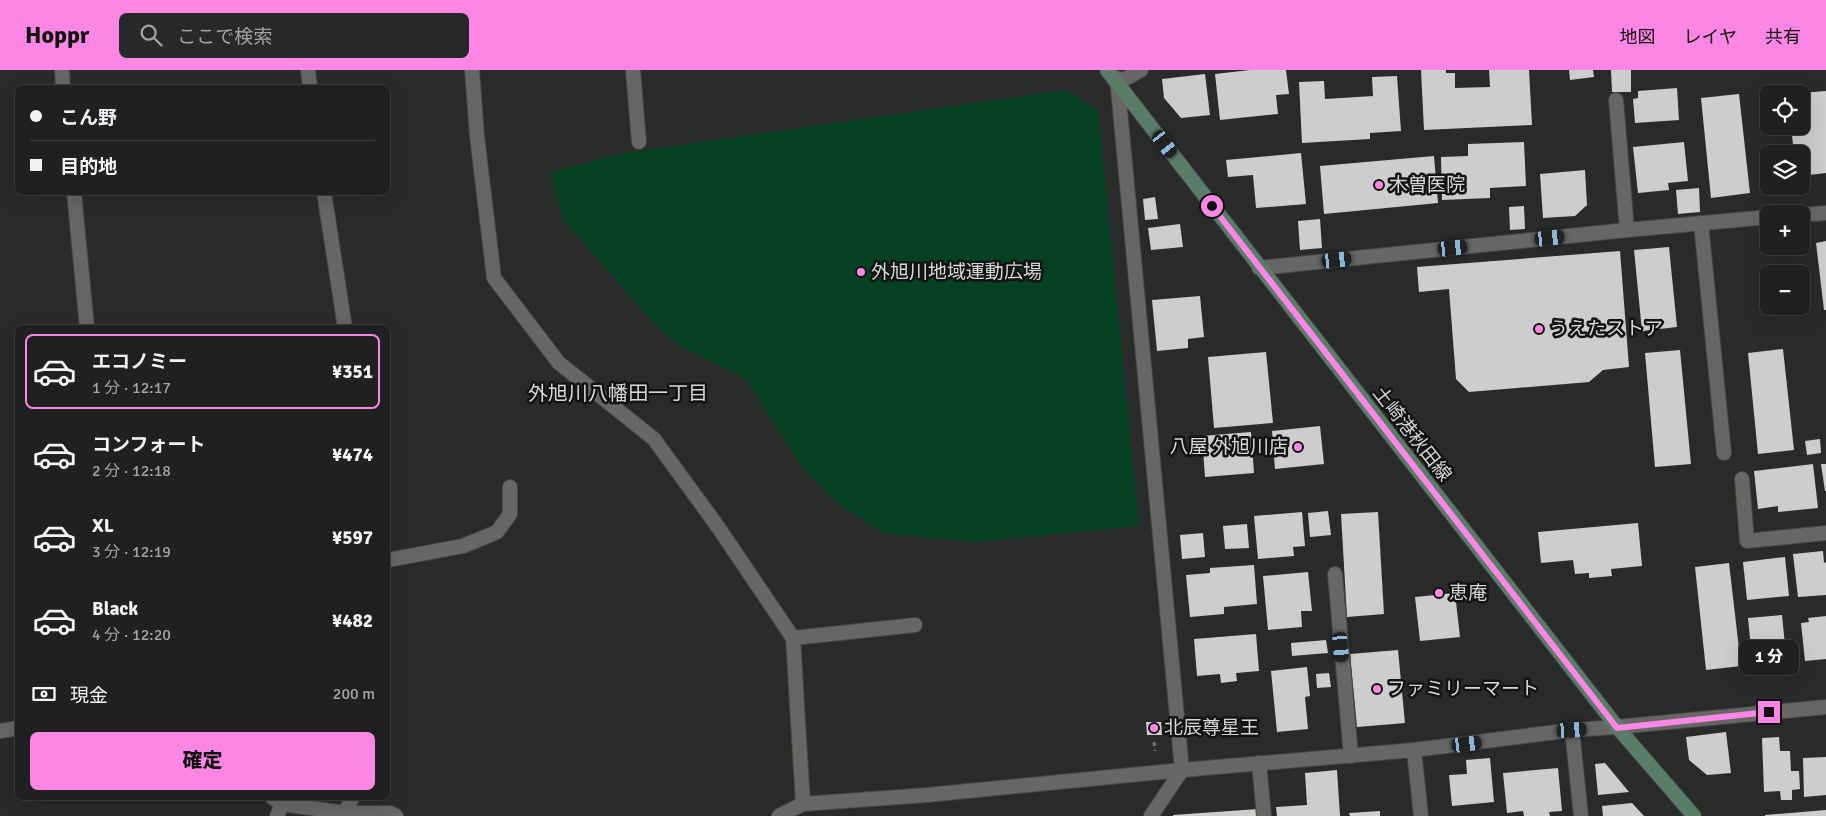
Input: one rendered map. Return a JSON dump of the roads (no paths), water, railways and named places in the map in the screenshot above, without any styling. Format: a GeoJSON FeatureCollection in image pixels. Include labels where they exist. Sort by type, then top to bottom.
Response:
{"type":"FeatureCollection","features":[{"type":"Feature","properties":{"kind":"main road","name":"土崎港秋田線"},"geometry":{"type":"LineString","coordinates":[[1107,70],[1116,76],[1260,268],[1617,728],[1694,816]]}},
{"type":"Feature","properties":{"kind":"street"},"geometry":{"type":"LineString","coordinates":[[62,70],[63,85]]}},
{"type":"Feature","properties":{"kind":"street"},"geometry":{"type":"LineString","coordinates":[[308,70],[310,85]]}},
{"type":"Feature","properties":{"kind":"street"},"geometry":{"type":"LineString","coordinates":[[472,70],[477,136],[494,278],[559,362],[654,439],[718,527],[793,638],[803,804]]}},
{"type":"Feature","properties":{"kind":"street"},"geometry":{"type":"LineString","coordinates":[[633,70],[639,142]]}},
{"type":"Feature","properties":{"kind":"street"},"geometry":{"type":"LineString","coordinates":[[1141,70],[1116,76],[1182,770],[1151,816]]}},
{"type":"Feature","properties":{"kind":"street"},"geometry":{"type":"LineString","coordinates":[[1616,100],[1628,230]]}},
{"type":"Feature","properties":{"kind":"street"},"geometry":{"type":"LineString","coordinates":[[74,195],[87,325]]}},
{"type":"Feature","properties":{"kind":"street"},"geometry":{"type":"LineString","coordinates":[[324,195],[345,325]]}},
{"type":"Feature","properties":{"kind":"street"},"geometry":{"type":"LineString","coordinates":[[1810,214],[1826,212]]}},
{"type":"Feature","properties":{"kind":"street"},"geometry":{"type":"LineString","coordinates":[[1260,268],[1760,218]]}},
{"type":"Feature","properties":{"kind":"street"},"geometry":{"type":"LineString","coordinates":[[1701,223],[1724,453]]}},
{"type":"Feature","properties":{"kind":"street"},"geometry":{"type":"LineString","coordinates":[[1742,480],[1747,540],[1826,533]]}},
{"type":"Feature","properties":{"kind":"street"},"geometry":{"type":"LineString","coordinates":[[390,560],[463,546],[497,532],[510,514],[510,486]]}},
{"type":"Feature","properties":{"kind":"street"},"geometry":{"type":"LineString","coordinates":[[1334,574],[1351,756]]}},
{"type":"Feature","properties":{"kind":"street"},"geometry":{"type":"LineString","coordinates":[[793,638],[915,625]]}},
{"type":"Feature","properties":{"kind":"street"},"geometry":{"type":"LineString","coordinates":[[779,816],[803,804],[927,795],[1414,750],[1572,730],[1617,728],[1826,706]]}},
{"type":"Feature","properties":{"kind":"street"},"geometry":{"type":"LineString","coordinates":[[0,731],[15,728]]}},
{"type":"Feature","properties":{"kind":"street"},"geometry":{"type":"LineString","coordinates":[[1572,730],[1581,816]]}},
{"type":"Feature","properties":{"kind":"street"},"geometry":{"type":"LineString","coordinates":[[1414,750],[1421,816]]}},
{"type":"Feature","properties":{"kind":"street"},"geometry":{"type":"LineString","coordinates":[[1259,763],[1264,816]]}},
{"type":"Feature","properties":{"kind":"street"},"geometry":{"type":"LineString","coordinates":[[345,813],[351,800]]}},
{"type":"Feature","properties":{"kind":"street"},"geometry":{"type":"LineString","coordinates":[[277,806],[345,813],[390,813],[396,816]]}},
{"type":"Feature","properties":{"kind":"place","name":"木曽医院"},"geometry":{"type":"Point","coordinates":[1379,185]}},
{"type":"Feature","properties":{"kind":"place","name":"外旭川地域運動広場"},"geometry":{"type":"Point","coordinates":[861,272]}},
{"type":"Feature","properties":{"kind":"place","name":"うえたストア"},"geometry":{"type":"Point","coordinates":[1539,329]}},
{"type":"Feature","properties":{"kind":"place","name":"八屋 外旭川店"},"geometry":{"type":"Point","coordinates":[1298,447]}},
{"type":"Feature","properties":{"kind":"place","name":"恵庵"},"geometry":{"type":"Point","coordinates":[1439,593]}},
{"type":"Feature","properties":{"kind":"place","name":"ファミリーマート"},"geometry":{"type":"Point","coordinates":[1377,689]}},
{"type":"Feature","properties":{"kind":"place","name":"北辰尊星王"},"geometry":{"type":"Point","coordinates":[1154,728]}},
{"type":"Feature","properties":{"kind":"district","name":"外旭川八幡田一丁目"},"geometry":{"type":"Point","coordinates":[618,393]}}]}
